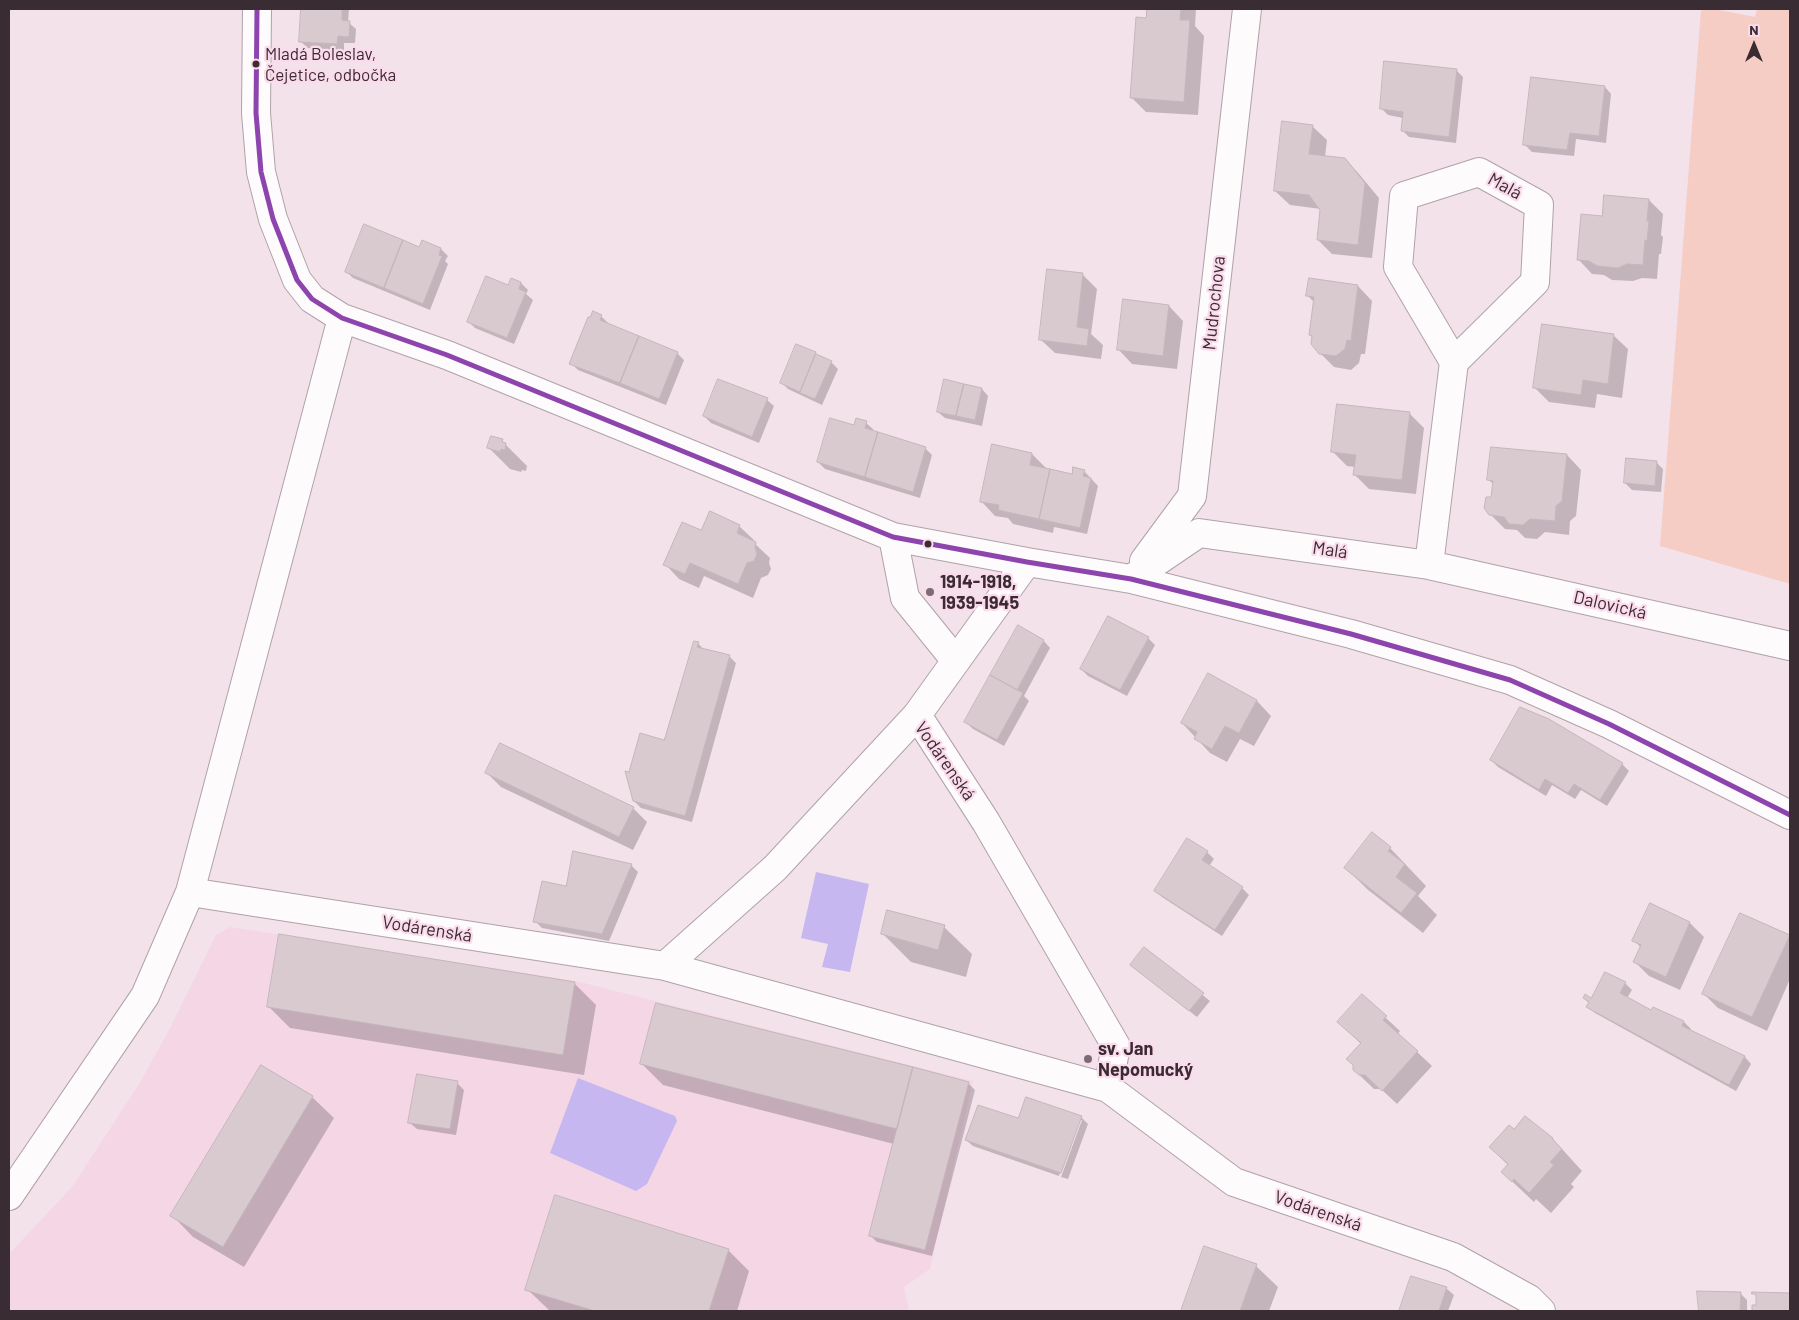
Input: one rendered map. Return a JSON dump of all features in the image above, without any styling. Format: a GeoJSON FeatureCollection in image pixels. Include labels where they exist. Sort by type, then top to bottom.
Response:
{"type":"FeatureCollection","features":[{"type":"Feature","properties":{"kind":"street"},"geometry":{"type":"LineString","coordinates":[[257,9],[256,113],[261,172],[273,219],[297,280],[312,299],[342,318],[447,355],[893,536],[1027,562],[1131,579],[1350,634],[1510,680],[1609,724],[1790,814]]}},
{"type":"Feature","properties":{"kind":"street","name":"Mudrochova"},"geometry":{"type":"LineString","coordinates":[[1131,579],[1192,496],[1247,9]]}},
{"type":"Feature","properties":{"kind":"street","name":"Malá"},"geometry":{"type":"LineString","coordinates":[[1479,172],[1540,205],[1535,282],[1454,362],[1398,267],[1404,196],[1479,172]]}},
{"type":"Feature","properties":{"kind":"street"},"geometry":{"type":"LineString","coordinates":[[9,1196],[145,996],[190,892],[342,318]]}},
{"type":"Feature","properties":{"kind":"street"},"geometry":{"type":"LineString","coordinates":[[1429,565],[1454,362]]}},
{"type":"Feature","properties":{"kind":"street","name":"Malá"},"geometry":{"type":"LineString","coordinates":[[1131,579],[1199,533],[1429,565]]}},
{"type":"Feature","properties":{"kind":"street"},"geometry":{"type":"LineString","coordinates":[[893,536],[905,598],[956,661]]}},
{"type":"Feature","properties":{"kind":"street"},"geometry":{"type":"LineString","coordinates":[[917,715],[1027,562]]}},
{"type":"Feature","properties":{"kind":"street","name":"Dalovická"},"geometry":{"type":"LineString","coordinates":[[1429,565],[1790,646]]}},
{"type":"Feature","properties":{"kind":"street","name":"Vodárenská"},"geometry":{"type":"LineString","coordinates":[[664,966],[775,868],[917,715],[986,822],[1116,1046],[1108,1088]]}},
{"type":"Feature","properties":{"kind":"street","name":"Vodárenská"},"geometry":{"type":"LineString","coordinates":[[190,892],[664,966],[1108,1088],[1234,1182],[1453,1256],[1530,1299],[1541,1311]]}},
{"type":"Feature","properties":{"kind":"shaded area"},"geometry":{"type":"Polygon","coordinates":[[[1701,9],[1714,9],[1755,17],[1757,9],[1790,9],[1790,584],[1660,546],[1701,9]]]}},
{"type":"Feature","properties":{"kind":"shaded area"},"geometry":{"type":"Polygon","coordinates":[[[816,872],[869,884],[850,972],[822,967],[828,944],[801,938],[816,872]]]}},
{"type":"Feature","properties":{"kind":"shaded area"},"geometry":{"type":"Polygon","coordinates":[[[230,927],[576,981],[973,1081],[930,1269],[904,1287],[909,1311],[9,1311],[9,1254],[72,1187],[139,1084],[169,1030],[216,935],[230,927]]]}},
{"type":"Feature","properties":{"kind":"shaded area"},"geometry":{"type":"Polygon","coordinates":[[[578,1078],[675,1116],[677,1121],[647,1184],[636,1191],[550,1153],[578,1078]]]}},
{"type":"Feature","properties":{"kind":"building"},"geometry":{"type":"Polygon","coordinates":[[[301,9],[342,9],[342,20],[350,21],[349,37],[338,36],[337,44],[299,42],[301,9]]]}},
{"type":"Feature","properties":{"kind":"building"},"geometry":{"type":"Polygon","coordinates":[[[1147,9],[1181,9],[1180,20],[1190,20],[1184,102],[1130,98],[1136,17],[1146,18],[1147,9]]]}},
{"type":"Feature","properties":{"kind":"building"},"geometry":{"type":"Polygon","coordinates":[[[1384,61],[1457,69],[1449,137],[1401,131],[1403,112],[1380,109],[1384,61]]]}},
{"type":"Feature","properties":{"kind":"building"},"geometry":{"type":"Polygon","coordinates":[[[1531,77],[1605,86],[1599,136],[1570,133],[1567,150],[1523,145],[1531,77]]]}},
{"type":"Feature","properties":{"kind":"building"},"geometry":{"type":"Polygon","coordinates":[[[1282,121],[1313,125],[1309,154],[1345,158],[1365,183],[1358,245],[1317,240],[1320,210],[1309,195],[1274,191],[1282,121]]]}},
{"type":"Feature","properties":{"kind":"building"},"geometry":{"type":"Polygon","coordinates":[[[1604,195],[1649,199],[1647,221],[1649,221],[1643,265],[1627,264],[1618,268],[1597,266],[1589,261],[1577,260],[1581,214],[1602,216],[1604,195]]]}},
{"type":"Feature","properties":{"kind":"building"},"geometry":{"type":"Polygon","coordinates":[[[364,224],[403,240],[384,288],[345,272],[364,224]]]}},
{"type":"Feature","properties":{"kind":"building"},"geometry":{"type":"Polygon","coordinates":[[[403,240],[419,247],[422,240],[441,248],[439,255],[442,256],[423,304],[384,288],[403,240]]]}},
{"type":"Feature","properties":{"kind":"building"},"geometry":{"type":"Polygon","coordinates":[[[1047,269],[1083,273],[1077,327],[1089,329],[1087,346],[1039,340],[1047,269]]]}},
{"type":"Feature","properties":{"kind":"building"},"geometry":{"type":"Polygon","coordinates":[[[486,276],[508,285],[511,278],[521,282],[519,289],[526,292],[507,338],[467,322],[486,276]]]}},
{"type":"Feature","properties":{"kind":"building"},"geometry":{"type":"Polygon","coordinates":[[[1309,278],[1358,285],[1351,341],[1347,340],[1345,349],[1336,356],[1319,354],[1311,344],[1312,336],[1309,335],[1314,297],[1306,296],[1309,278]]]}},
{"type":"Feature","properties":{"kind":"building"},"geometry":{"type":"Polygon","coordinates":[[[1123,299],[1169,305],[1163,356],[1117,350],[1123,299]]]}},
{"type":"Feature","properties":{"kind":"building"},"geometry":{"type":"Polygon","coordinates":[[[593,311],[602,315],[600,320],[639,336],[620,383],[569,364],[588,317],[590,317],[593,311]]]}},
{"type":"Feature","properties":{"kind":"building"},"geometry":{"type":"Polygon","coordinates":[[[1542,324],[1614,334],[1608,384],[1583,380],[1581,395],[1533,388],[1542,324]]]}},
{"type":"Feature","properties":{"kind":"building"},"geometry":{"type":"Polygon","coordinates":[[[639,336],[678,352],[659,399],[620,383],[639,336]]]}},
{"type":"Feature","properties":{"kind":"building"},"geometry":{"type":"Polygon","coordinates":[[[796,344],[816,352],[800,392],[780,383],[796,344]]]}},
{"type":"Feature","properties":{"kind":"building"},"geometry":{"type":"Polygon","coordinates":[[[816,354],[832,361],[815,399],[800,393],[816,354]]]}},
{"type":"Feature","properties":{"kind":"building"},"geometry":{"type":"Polygon","coordinates":[[[718,379],[768,398],[752,437],[703,416],[718,379]]]}},
{"type":"Feature","properties":{"kind":"building"},"geometry":{"type":"Polygon","coordinates":[[[944,379],[964,384],[956,416],[937,412],[944,379]]]}},
{"type":"Feature","properties":{"kind":"building"},"geometry":{"type":"Polygon","coordinates":[[[964,384],[982,388],[975,420],[956,416],[964,384]]]}},
{"type":"Feature","properties":{"kind":"building"},"geometry":{"type":"Polygon","coordinates":[[[1337,404],[1410,412],[1402,480],[1353,475],[1356,455],[1331,452],[1337,404]]]}},
{"type":"Feature","properties":{"kind":"building"},"geometry":{"type":"Polygon","coordinates":[[[830,418],[854,425],[856,418],[867,421],[865,428],[878,432],[865,477],[817,462],[830,418]]]}},
{"type":"Feature","properties":{"kind":"building"},"geometry":{"type":"Polygon","coordinates":[[[878,432],[926,447],[913,492],[865,477],[878,432]]]}},
{"type":"Feature","properties":{"kind":"building"},"geometry":{"type":"Polygon","coordinates":[[[491,436],[503,439],[502,442],[506,443],[505,450],[501,449],[500,452],[487,448],[491,436]]]}},
{"type":"Feature","properties":{"kind":"building"},"geometry":{"type":"Polygon","coordinates":[[[992,444],[1032,453],[1030,465],[1050,469],[1039,519],[998,510],[999,505],[980,502],[992,444]]]}},
{"type":"Feature","properties":{"kind":"building"},"geometry":{"type":"Polygon","coordinates":[[[1491,447],[1567,454],[1562,501],[1556,506],[1555,521],[1530,519],[1523,525],[1509,524],[1504,517],[1489,515],[1484,508],[1486,497],[1491,497],[1493,481],[1487,480],[1491,447]]]}},
{"type":"Feature","properties":{"kind":"building"},"geometry":{"type":"Polygon","coordinates":[[[1626,458],[1657,461],[1655,486],[1624,483],[1626,458]]]}},
{"type":"Feature","properties":{"kind":"building"},"geometry":{"type":"Polygon","coordinates":[[[1073,467],[1085,470],[1083,476],[1091,478],[1080,528],[1039,519],[1050,469],[1072,474],[1073,467]]]}},
{"type":"Feature","properties":{"kind":"building"},"geometry":{"type":"Polygon","coordinates":[[[710,511],[740,525],[737,533],[756,542],[757,554],[754,561],[747,563],[738,584],[690,563],[685,574],[663,565],[682,522],[701,530],[710,511]]]}},
{"type":"Feature","properties":{"kind":"building"},"geometry":{"type":"Polygon","coordinates":[[[1108,616],[1149,637],[1120,690],[1080,669],[1108,616]]]}},
{"type":"Feature","properties":{"kind":"building"},"geometry":{"type":"Polygon","coordinates":[[[1018,625],[1044,640],[1017,690],[990,675],[1018,625]]]}},
{"type":"Feature","properties":{"kind":"building"},"geometry":{"type":"Polygon","coordinates":[[[694,641],[699,642],[697,647],[730,655],[685,816],[633,801],[625,771],[629,772],[640,733],[664,740],[694,641]]]}},
{"type":"Feature","properties":{"kind":"building"},"geometry":{"type":"Polygon","coordinates":[[[1208,673],[1257,700],[1239,733],[1225,726],[1212,749],[1194,739],[1197,732],[1181,723],[1208,673]]]}},
{"type":"Feature","properties":{"kind":"building"},"geometry":{"type":"Polygon","coordinates":[[[990,675],[1023,693],[997,740],[964,722],[990,675]]]}},
{"type":"Feature","properties":{"kind":"building"},"geometry":{"type":"Polygon","coordinates":[[[1520,707],[1549,719],[1623,763],[1600,800],[1574,784],[1568,793],[1545,779],[1539,790],[1490,760],[1520,707]]]}},
{"type":"Feature","properties":{"kind":"building"},"geometry":{"type":"Polygon","coordinates":[[[500,743],[634,807],[619,837],[485,773],[500,743]]]}},
{"type":"Feature","properties":{"kind":"building"},"geometry":{"type":"Polygon","coordinates":[[[1372,832],[1391,847],[1388,851],[1405,864],[1396,877],[1417,893],[1401,913],[1344,868],[1372,832]]]}},
{"type":"Feature","properties":{"kind":"building"},"geometry":{"type":"Polygon","coordinates":[[[1187,838],[1208,851],[1202,860],[1243,887],[1215,930],[1154,891],[1187,838]]]}},
{"type":"Feature","properties":{"kind":"building"},"geometry":{"type":"Polygon","coordinates":[[[573,851],[632,864],[602,934],[533,922],[542,881],[566,886],[573,851]]]}},
{"type":"Feature","properties":{"kind":"building"},"geometry":{"type":"Polygon","coordinates":[[[1650,903],[1690,922],[1666,977],[1633,962],[1641,945],[1632,941],[1650,903]]]}},
{"type":"Feature","properties":{"kind":"building"},"geometry":{"type":"Polygon","coordinates":[[[887,910],[945,925],[938,950],[881,934],[887,910]]]}},
{"type":"Feature","properties":{"kind":"building"},"geometry":{"type":"Polygon","coordinates":[[[1740,913],[1790,935],[1752,1017],[1702,994],[1740,913]]]}},
{"type":"Feature","properties":{"kind":"building"},"geometry":{"type":"Polygon","coordinates":[[[279,934],[575,982],[563,1055],[267,1007],[279,934]]]}},
{"type":"Feature","properties":{"kind":"building"},"geometry":{"type":"Polygon","coordinates":[[[1144,947],[1204,993],[1189,1011],[1130,965],[1144,947]]]}},
{"type":"Feature","properties":{"kind":"building"},"geometry":{"type":"Polygon","coordinates":[[[1605,972],[1626,982],[1620,993],[1651,1010],[1653,1007],[1684,1021],[1682,1026],[1745,1056],[1729,1085],[1586,1007],[1589,1002],[1583,998],[1585,994],[1591,998],[1605,972]]]}},
{"type":"Feature","properties":{"kind":"building"},"geometry":{"type":"Polygon","coordinates":[[[1362,994],[1387,1016],[1383,1020],[1418,1051],[1382,1091],[1365,1075],[1359,1075],[1353,1070],[1353,1065],[1346,1059],[1361,1043],[1337,1022],[1362,994]]]}},
{"type":"Feature","properties":{"kind":"building"},"geometry":{"type":"Polygon","coordinates":[[[656,1003],[913,1067],[897,1129],[640,1064],[656,1003]]]}},
{"type":"Feature","properties":{"kind":"building"},"geometry":{"type":"Polygon","coordinates":[[[261,1065],[313,1096],[223,1247],[170,1216],[261,1065]]]}},
{"type":"Feature","properties":{"kind":"building"},"geometry":{"type":"Polygon","coordinates":[[[913,1067],[969,1082],[925,1250],[869,1236],[913,1067]]]}},
{"type":"Feature","properties":{"kind":"building"},"geometry":{"type":"Polygon","coordinates":[[[417,1074],[458,1081],[450,1129],[408,1123],[417,1074]]]}},
{"type":"Feature","properties":{"kind":"building"},"geometry":{"type":"Polygon","coordinates":[[[1026,1097],[1082,1116],[1061,1173],[965,1140],[978,1105],[1018,1118],[1026,1097]]]}},
{"type":"Feature","properties":{"kind":"building"},"geometry":{"type":"Polygon","coordinates":[[[1525,1116],[1553,1138],[1562,1149],[1550,1162],[1554,1165],[1529,1193],[1514,1179],[1512,1182],[1501,1172],[1508,1164],[1489,1147],[1509,1125],[1514,1129],[1525,1116]]]}},
{"type":"Feature","properties":{"kind":"building"},"geometry":{"type":"Polygon","coordinates":[[[555,1195],[729,1249],[709,1311],[595,1311],[525,1290],[555,1195]]]}},
{"type":"Feature","properties":{"kind":"building"},"geometry":{"type":"Polygon","coordinates":[[[1204,1246],[1257,1264],[1240,1311],[1181,1311],[1204,1246]]]}},
{"type":"Feature","properties":{"kind":"building"},"geometry":{"type":"Polygon","coordinates":[[[1411,1276],[1447,1287],[1439,1311],[1399,1311],[1411,1276]]]}},
{"type":"Feature","properties":{"kind":"building"},"geometry":{"type":"Polygon","coordinates":[[[1697,1291],[1741,1292],[1740,1311],[1699,1311],[1697,1291]]]}},
{"type":"Feature","properties":{"kind":"building"},"geometry":{"type":"Polygon","coordinates":[[[1752,1292],[1790,1293],[1790,1311],[1752,1311],[1752,1305],[1756,1305],[1756,1294],[1752,1294],[1752,1292]]]}},
{"type":"Feature","properties":{"kind":"transit line"},"geometry":{"type":"LineString","coordinates":[[257,9],[256,113],[261,172],[273,219],[297,280],[312,299],[342,318],[447,355],[893,537],[1131,579],[1351,634],[1510,680],[1609,724],[1790,815]]}},
{"type":"Feature","properties":{"kind":"place","name":"Mladá Boleslav, Čejetice, odbočka"},"geometry":{"type":"Point","coordinates":[256,64]}},
{"type":"Feature","properties":{"kind":"place","name":"1914-1918, 1939-1945"},"geometry":{"type":"Point","coordinates":[930,592]}},
{"type":"Feature","properties":{"kind":"place","name":"sv. Jan Nepomucký"},"geometry":{"type":"Point","coordinates":[1088,1059]}}]}
